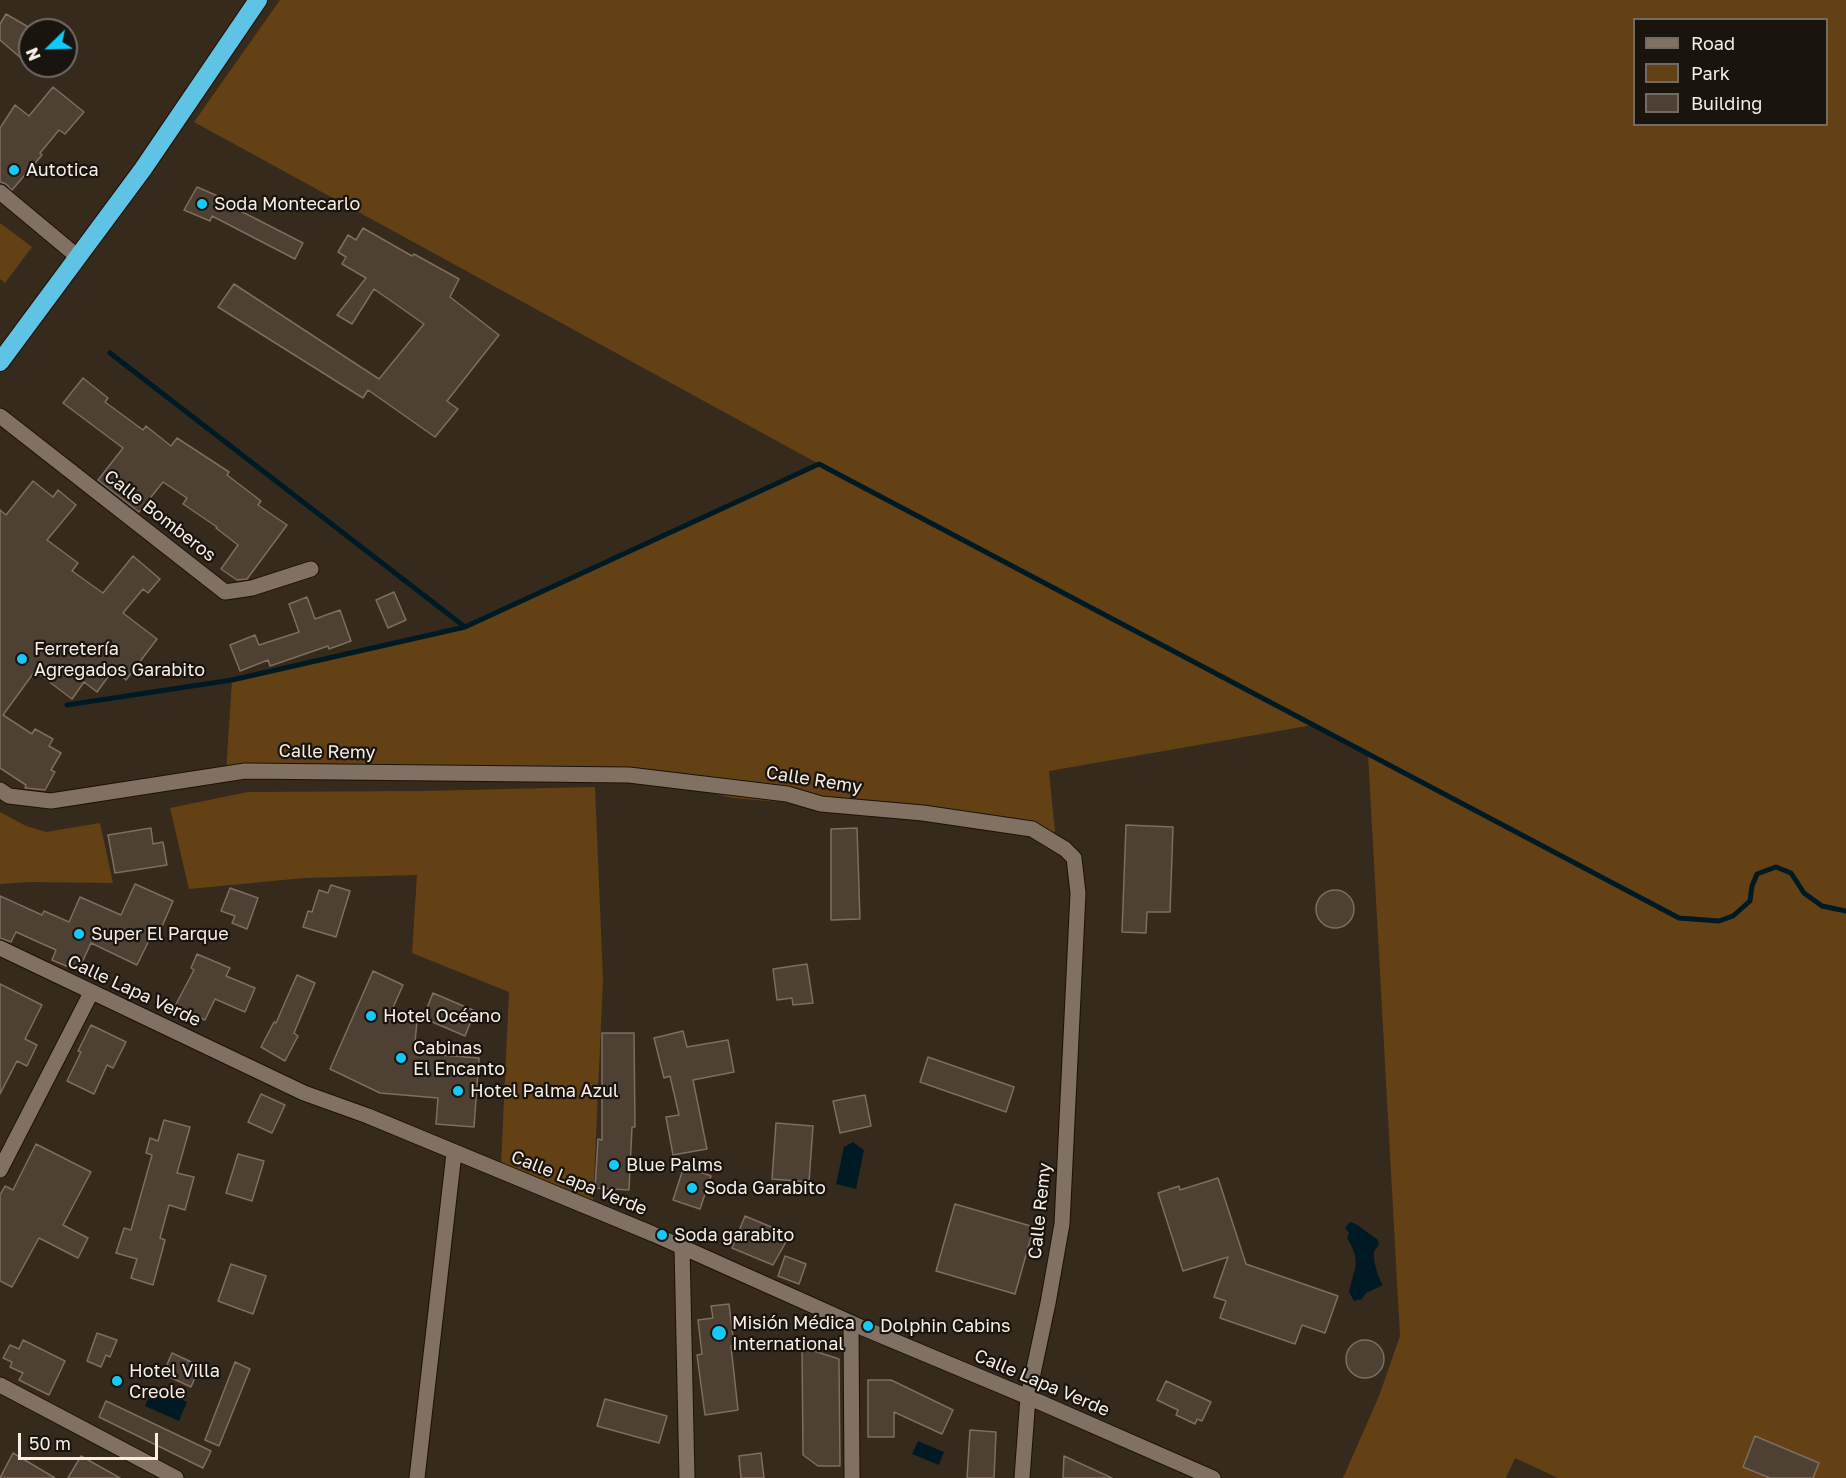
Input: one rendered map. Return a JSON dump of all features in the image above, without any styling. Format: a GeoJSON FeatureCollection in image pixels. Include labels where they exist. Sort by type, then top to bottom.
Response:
{"type":"FeatureCollection","features":[{"type":"Feature","properties":{"kind":"highway"},"geometry":{"type":"LineString","coordinates":[[0,362],[143,169],[258,0]]}},
{"type":"Feature","properties":{"kind":"street"},"geometry":{"type":"LineString","coordinates":[[0,192],[78,257]]}},
{"type":"Feature","properties":{"kind":"street","name":"Calle Bomberos"},"geometry":{"type":"LineString","coordinates":[[0,416],[225,592],[252,588],[311,568]]}},
{"type":"Feature","properties":{"kind":"street","name":"Calle Remy"},"geometry":{"type":"LineString","coordinates":[[0,789],[9,796],[51,801],[245,771],[629,775],[787,794],[821,804],[923,813],[1032,829],[1065,849],[1074,858],[1078,892],[1062,1224],[1028,1398],[1022,1478]]}},
{"type":"Feature","properties":{"kind":"street","name":"Calle Lapa Verde"},"geometry":{"type":"LineString","coordinates":[[0,948],[304,1093],[368,1116],[682,1247],[851,1323],[1028,1398],[1190,1473],[1213,1478]]}},
{"type":"Feature","properties":{"kind":"street"},"geometry":{"type":"LineString","coordinates":[[0,1170],[92,993]]}},
{"type":"Feature","properties":{"kind":"street"},"geometry":{"type":"LineString","coordinates":[[417,1478],[454,1153]]}},
{"type":"Feature","properties":{"kind":"street"},"geometry":{"type":"LineString","coordinates":[[682,1247],[687,1478]]}},
{"type":"Feature","properties":{"kind":"street"},"geometry":{"type":"LineString","coordinates":[[851,1323],[852,1478]]}},
{"type":"Feature","properties":{"kind":"street"},"geometry":{"type":"LineString","coordinates":[[0,1385],[176,1478]]}},
{"type":"Feature","properties":{"kind":"green space"},"geometry":{"type":"Polygon","coordinates":[[[280,0],[1846,0],[1846,1478],[1558,1478],[1515,1458],[1506,1478],[1343,1478],[1379,1396],[1400,1336],[1368,754],[1313,725],[1049,771],[1055,832],[898,812],[733,798],[638,775],[226,774],[232,680],[465,627],[819,464],[194,122],[280,0]]]}},
{"type":"Feature","properties":{"kind":"green space"},"geometry":{"type":"Polygon","coordinates":[[[0,223],[32,247],[5,283],[0,279],[0,223]]]}},
{"type":"Feature","properties":{"kind":"green space"},"geometry":{"type":"Polygon","coordinates":[[[595,787],[603,980],[593,1203],[501,1166],[509,992],[412,953],[417,875],[304,878],[189,889],[170,808],[248,792],[595,787]]]}},
{"type":"Feature","properties":{"kind":"green space"},"geometry":{"type":"Polygon","coordinates":[[[0,812],[26,826],[46,832],[100,823],[113,883],[0,884],[0,812]]]}},
{"type":"Feature","properties":{"kind":"water"},"geometry":{"type":"Polygon","coordinates":[[[853,1142],[864,1150],[856,1189],[836,1184],[844,1147],[853,1142]]]}},
{"type":"Feature","properties":{"kind":"water"},"geometry":{"type":"Polygon","coordinates":[[[1350,1222],[1378,1240],[1379,1244],[1374,1251],[1374,1257],[1383,1285],[1366,1293],[1362,1299],[1354,1301],[1349,1292],[1356,1260],[1347,1238],[1349,1233],[1345,1228],[1350,1222]]]}},
{"type":"Feature","properties":{"kind":"water"},"geometry":{"type":"Polygon","coordinates":[[[153,1387],[187,1402],[179,1421],[145,1406],[153,1387]]]}},
{"type":"Feature","properties":{"kind":"water"},"geometry":{"type":"Polygon","coordinates":[[[918,1441],[944,1452],[939,1465],[912,1454],[918,1441]]]}},
{"type":"Feature","properties":{"kind":"building"},"geometry":{"type":"Polygon","coordinates":[[[6,14],[18,21],[18,56],[0,40],[0,24],[6,14]]]}},
{"type":"Feature","properties":{"kind":"building"},"geometry":{"type":"Polygon","coordinates":[[[53,87],[84,112],[65,134],[59,130],[40,153],[42,155],[12,190],[0,182],[0,128],[15,105],[29,116],[53,87]]]}},
{"type":"Feature","properties":{"kind":"building"},"geometry":{"type":"Polygon","coordinates":[[[197,187],[220,197],[219,200],[303,243],[295,259],[212,216],[210,221],[184,210],[197,187]]]}},
{"type":"Feature","properties":{"kind":"building"},"geometry":{"type":"Polygon","coordinates":[[[363,228],[459,279],[450,297],[499,335],[447,401],[458,409],[435,437],[368,390],[363,398],[218,307],[234,284],[379,379],[424,324],[374,289],[352,324],[337,315],[366,278],[342,264],[346,257],[338,252],[348,235],[356,240],[363,228]]]}},
{"type":"Feature","properties":{"kind":"building"},"geometry":{"type":"Polygon","coordinates":[[[83,378],[108,398],[105,402],[143,430],[146,426],[171,446],[177,438],[229,472],[227,475],[261,501],[258,505],[287,525],[247,579],[237,580],[221,569],[238,545],[217,527],[183,504],[187,498],[163,482],[139,512],[98,480],[123,448],[63,403],[83,378]]]}},
{"type":"Feature","properties":{"kind":"building"},"geometry":{"type":"Polygon","coordinates":[[[33,481],[53,497],[58,490],[76,505],[47,540],[78,563],[72,571],[103,593],[133,556],[160,579],[148,593],[143,589],[123,613],[157,639],[126,680],[113,670],[97,692],[84,682],[72,699],[35,671],[3,715],[32,734],[35,729],[53,739],[49,746],[61,753],[51,770],[55,772],[45,790],[25,788],[26,785],[0,768],[0,510],[6,515],[33,481]]]}},
{"type":"Feature","properties":{"kind":"building"},"geometry":{"type":"Polygon","coordinates":[[[394,592],[406,620],[388,628],[376,600],[394,592]]]}},
{"type":"Feature","properties":{"kind":"building"},"geometry":{"type":"Polygon","coordinates":[[[307,597],[315,619],[340,610],[351,641],[329,649],[328,646],[270,666],[268,660],[240,671],[230,645],[255,635],[259,645],[299,632],[289,604],[307,597]]]}},
{"type":"Feature","properties":{"kind":"building"},"geometry":{"type":"Polygon","coordinates":[[[1126,825],[1173,827],[1170,912],[1147,912],[1146,933],[1122,932],[1126,825]]]}},
{"type":"Feature","properties":{"kind":"building"},"geometry":{"type":"Polygon","coordinates":[[[151,828],[153,844],[163,842],[167,865],[115,873],[108,835],[151,828]]]}},
{"type":"Feature","properties":{"kind":"building"},"geometry":{"type":"Polygon","coordinates":[[[857,828],[860,919],[831,920],[831,829],[857,828]]]}},
{"type":"Feature","properties":{"kind":"building"},"geometry":{"type":"Polygon","coordinates":[[[135,884],[173,901],[160,931],[155,928],[137,965],[91,943],[78,971],[52,960],[56,950],[16,932],[11,942],[0,938],[0,896],[42,915],[44,911],[69,922],[80,897],[121,915],[135,884]]]}},
{"type":"Feature","properties":{"kind":"building"},"geometry":{"type":"Polygon","coordinates":[[[331,885],[350,891],[336,937],[303,927],[308,911],[312,912],[319,890],[328,893],[331,885]]]}},
{"type":"Feature","properties":{"kind":"building"},"geometry":{"type":"Polygon","coordinates":[[[230,888],[258,898],[247,929],[232,923],[235,916],[221,911],[230,888]]]}},
{"type":"Feature","properties":{"kind":"building"},"geometry":{"type":"Polygon","coordinates":[[[1335,890],[1348,896],[1354,909],[1348,922],[1335,928],[1322,922],[1316,909],[1322,896],[1335,890]]]}},
{"type":"Feature","properties":{"kind":"building"},"geometry":{"type":"Polygon","coordinates":[[[197,954],[230,968],[226,976],[255,988],[245,1012],[215,999],[205,1020],[175,1006],[194,970],[191,968],[197,954]]]}},
{"type":"Feature","properties":{"kind":"building"},"geometry":{"type":"Polygon","coordinates":[[[807,964],[813,1003],[793,1005],[792,998],[777,1000],[773,969],[807,964]]]}},
{"type":"Feature","properties":{"kind":"building"},"geometry":{"type":"Polygon","coordinates":[[[373,971],[403,985],[388,1019],[417,1021],[414,1053],[479,1058],[474,1127],[436,1124],[438,1098],[380,1093],[330,1069],[373,971]]]}},
{"type":"Feature","properties":{"kind":"building"},"geometry":{"type":"Polygon","coordinates":[[[297,975],[315,983],[294,1033],[298,1036],[285,1061],[261,1047],[274,1022],[276,1023],[297,975]]]}},
{"type":"Feature","properties":{"kind":"building"},"geometry":{"type":"Polygon","coordinates":[[[0,984],[42,1005],[25,1039],[37,1045],[27,1066],[17,1061],[0,1094],[0,984]]]}},
{"type":"Feature","properties":{"kind":"building"},"geometry":{"type":"Polygon","coordinates":[[[433,993],[475,1011],[465,1036],[423,1018],[433,993]]]}},
{"type":"Feature","properties":{"kind":"building"},"geometry":{"type":"Polygon","coordinates":[[[91,1025],[126,1042],[113,1068],[107,1065],[94,1094],[67,1081],[91,1025]]]}},
{"type":"Feature","properties":{"kind":"building"},"geometry":{"type":"Polygon","coordinates":[[[683,1031],[687,1047],[728,1040],[734,1072],[693,1080],[707,1149],[673,1155],[666,1117],[679,1115],[670,1076],[664,1078],[654,1038],[683,1031]]]}},
{"type":"Feature","properties":{"kind":"building"},"geometry":{"type":"Polygon","coordinates":[[[602,1033],[634,1033],[635,1127],[632,1127],[629,1190],[595,1188],[598,1139],[602,1140],[602,1033]]]}},
{"type":"Feature","properties":{"kind":"building"},"geometry":{"type":"Polygon","coordinates":[[[928,1057],[1014,1087],[1006,1112],[920,1082],[928,1057]]]}},
{"type":"Feature","properties":{"kind":"building"},"geometry":{"type":"Polygon","coordinates":[[[261,1094],[285,1105],[272,1133],[248,1122],[261,1094]]]}},
{"type":"Feature","properties":{"kind":"building"},"geometry":{"type":"Polygon","coordinates":[[[865,1095],[871,1126],[840,1133],[833,1101],[865,1095]]]}},
{"type":"Feature","properties":{"kind":"building"},"geometry":{"type":"Polygon","coordinates":[[[164,1120],[190,1127],[177,1173],[194,1177],[185,1210],[169,1205],[160,1238],[165,1240],[153,1285],[131,1278],[137,1259],[116,1253],[124,1228],[131,1230],[152,1155],[146,1153],[150,1138],[158,1141],[164,1120]]]}},
{"type":"Feature","properties":{"kind":"building"},"geometry":{"type":"Polygon","coordinates":[[[776,1123],[813,1126],[809,1182],[772,1179],[776,1123]]]}},
{"type":"Feature","properties":{"kind":"building"},"geometry":{"type":"Polygon","coordinates":[[[36,1144],[91,1172],[63,1225],[88,1238],[78,1258],[39,1238],[12,1287],[0,1281],[0,1195],[5,1186],[13,1190],[36,1144]]]}},
{"type":"Feature","properties":{"kind":"building"},"geometry":{"type":"Polygon","coordinates":[[[238,1154],[264,1161],[252,1201],[226,1193],[238,1154]]]}},
{"type":"Feature","properties":{"kind":"building","name":"Soda Garabito"},"geometry":{"type":"Polygon","coordinates":[[[684,1166],[711,1176],[700,1209],[673,1200],[684,1166]]]}},
{"type":"Feature","properties":{"kind":"building"},"geometry":{"type":"Polygon","coordinates":[[[1218,1178],[1246,1264],[1338,1296],[1325,1333],[1302,1325],[1295,1344],[1220,1318],[1226,1301],[1214,1297],[1228,1257],[1183,1271],[1158,1193],[1179,1186],[1180,1190],[1218,1178]]]}},
{"type":"Feature","properties":{"kind":"building"},"geometry":{"type":"Polygon","coordinates":[[[955,1204],[1034,1227],[1015,1294],[936,1271],[955,1204]]]}},
{"type":"Feature","properties":{"kind":"building"},"geometry":{"type":"Polygon","coordinates":[[[745,1216],[776,1229],[774,1233],[787,1240],[773,1265],[732,1248],[745,1216]]]}},
{"type":"Feature","properties":{"kind":"building"},"geometry":{"type":"Polygon","coordinates":[[[785,1256],[806,1264],[799,1284],[778,1276],[785,1256]]]}},
{"type":"Feature","properties":{"kind":"building"},"geometry":{"type":"Polygon","coordinates":[[[231,1264],[266,1276],[253,1314],[218,1301],[231,1264]]]}},
{"type":"Feature","properties":{"kind":"building"},"geometry":{"type":"Polygon","coordinates":[[[729,1304],[738,1410],[705,1415],[697,1355],[702,1354],[698,1320],[713,1318],[711,1306],[729,1304]]]}},
{"type":"Feature","properties":{"kind":"building"},"geometry":{"type":"Polygon","coordinates":[[[97,1333],[117,1340],[110,1357],[106,1355],[101,1367],[87,1361],[97,1333]]]}},
{"type":"Feature","properties":{"kind":"building"},"geometry":{"type":"Polygon","coordinates":[[[23,1340],[65,1361],[49,1395],[19,1380],[23,1373],[10,1367],[12,1362],[3,1358],[10,1345],[19,1349],[23,1340]]]}},
{"type":"Feature","properties":{"kind":"building"},"geometry":{"type":"Polygon","coordinates":[[[1365,1340],[1378,1346],[1384,1359],[1378,1372],[1365,1378],[1352,1372],[1346,1359],[1352,1346],[1365,1340]]]}},
{"type":"Feature","properties":{"kind":"building"},"geometry":{"type":"Polygon","coordinates":[[[802,1347],[839,1359],[840,1466],[818,1466],[803,1455],[802,1347]]]}},
{"type":"Feature","properties":{"kind":"building"},"geometry":{"type":"Polygon","coordinates":[[[172,1353],[200,1366],[191,1387],[163,1374],[172,1353]]]}},
{"type":"Feature","properties":{"kind":"building"},"geometry":{"type":"Polygon","coordinates":[[[235,1362],[250,1369],[219,1446],[205,1440],[235,1362]]]}},
{"type":"Feature","properties":{"kind":"building"},"geometry":{"type":"Polygon","coordinates":[[[868,1380],[891,1380],[953,1410],[942,1434],[894,1412],[894,1437],[868,1437],[868,1380]]]}},
{"type":"Feature","properties":{"kind":"building"},"geometry":{"type":"Polygon","coordinates":[[[1166,1381],[1211,1402],[1202,1421],[1197,1419],[1195,1424],[1176,1415],[1178,1410],[1157,1400],[1166,1381]]]}},
{"type":"Feature","properties":{"kind":"building"},"geometry":{"type":"Polygon","coordinates":[[[605,1399],[667,1416],[659,1443],[597,1426],[605,1399]]]}},
{"type":"Feature","properties":{"kind":"building"},"geometry":{"type":"Polygon","coordinates":[[[106,1401],[211,1451],[203,1468],[99,1417],[106,1401]]]}},
{"type":"Feature","properties":{"kind":"building"},"geometry":{"type":"Polygon","coordinates":[[[970,1430],[996,1432],[994,1478],[967,1478],[970,1430]]]}},
{"type":"Feature","properties":{"kind":"building"},"geometry":{"type":"Polygon","coordinates":[[[1755,1436],[1819,1463],[1813,1478],[1770,1478],[1743,1467],[1755,1436]]]}},
{"type":"Feature","properties":{"kind":"building"},"geometry":{"type":"Polygon","coordinates":[[[13,1453],[55,1478],[0,1478],[13,1453]]]}},
{"type":"Feature","properties":{"kind":"building"},"geometry":{"type":"Polygon","coordinates":[[[761,1453],[764,1478],[741,1478],[739,1456],[761,1453]]]}},
{"type":"Feature","properties":{"kind":"building"},"geometry":{"type":"Polygon","coordinates":[[[81,1456],[120,1478],[68,1478],[81,1456]]]}},
{"type":"Feature","properties":{"kind":"building"},"geometry":{"type":"Polygon","coordinates":[[[1064,1456],[1112,1478],[1063,1478],[1064,1456]]]}},
{"type":"Feature","properties":{"kind":"waterway"},"geometry":{"type":"LineString","coordinates":[[110,353],[465,627]]}},
{"type":"Feature","properties":{"kind":"waterway"},"geometry":{"type":"LineString","coordinates":[[67,705],[232,680],[465,627],[819,464],[1679,918],[1719,921],[1733,916],[1750,901],[1752,886],[1757,874],[1776,867],[1791,873],[1804,893],[1822,906],[1846,911]]}},
{"type":"Feature","properties":{"kind":"place","name":"Autotica"},"geometry":{"type":"Point","coordinates":[14,170]}},
{"type":"Feature","properties":{"kind":"place","name":"Soda Montecarlo"},"geometry":{"type":"Point","coordinates":[202,204]}},
{"type":"Feature","properties":{"kind":"place","name":"Ferretería Agregados Garabito"},"geometry":{"type":"Point","coordinates":[22,659]}},
{"type":"Feature","properties":{"kind":"place","name":"Super El Parque"},"geometry":{"type":"Point","coordinates":[79,934]}},
{"type":"Feature","properties":{"kind":"place","name":"Hotel Océano"},"geometry":{"type":"Point","coordinates":[371,1016]}},
{"type":"Feature","properties":{"kind":"place","name":"Cabinas El Encanto"},"geometry":{"type":"Point","coordinates":[401,1058]}},
{"type":"Feature","properties":{"kind":"place","name":"Hotel Palma Azul"},"geometry":{"type":"Point","coordinates":[458,1091]}},
{"type":"Feature","properties":{"kind":"place","name":"Blue Palms"},"geometry":{"type":"Point","coordinates":[614,1165]}},
{"type":"Feature","properties":{"kind":"place","name":"Soda Garabito"},"geometry":{"type":"Point","coordinates":[692,1188]}},
{"type":"Feature","properties":{"kind":"place","name":"Soda garabito"},"geometry":{"type":"Point","coordinates":[662,1235]}},
{"type":"Feature","properties":{"kind":"place","name":"Dolphin Cabins"},"geometry":{"type":"Point","coordinates":[868,1326]}},
{"type":"Feature","properties":{"kind":"place","name":"Misión Médica International"},"geometry":{"type":"Point","coordinates":[719,1333]}},
{"type":"Feature","properties":{"kind":"place","name":"Hotel Villa Creole"},"geometry":{"type":"Point","coordinates":[117,1381]}}]}
